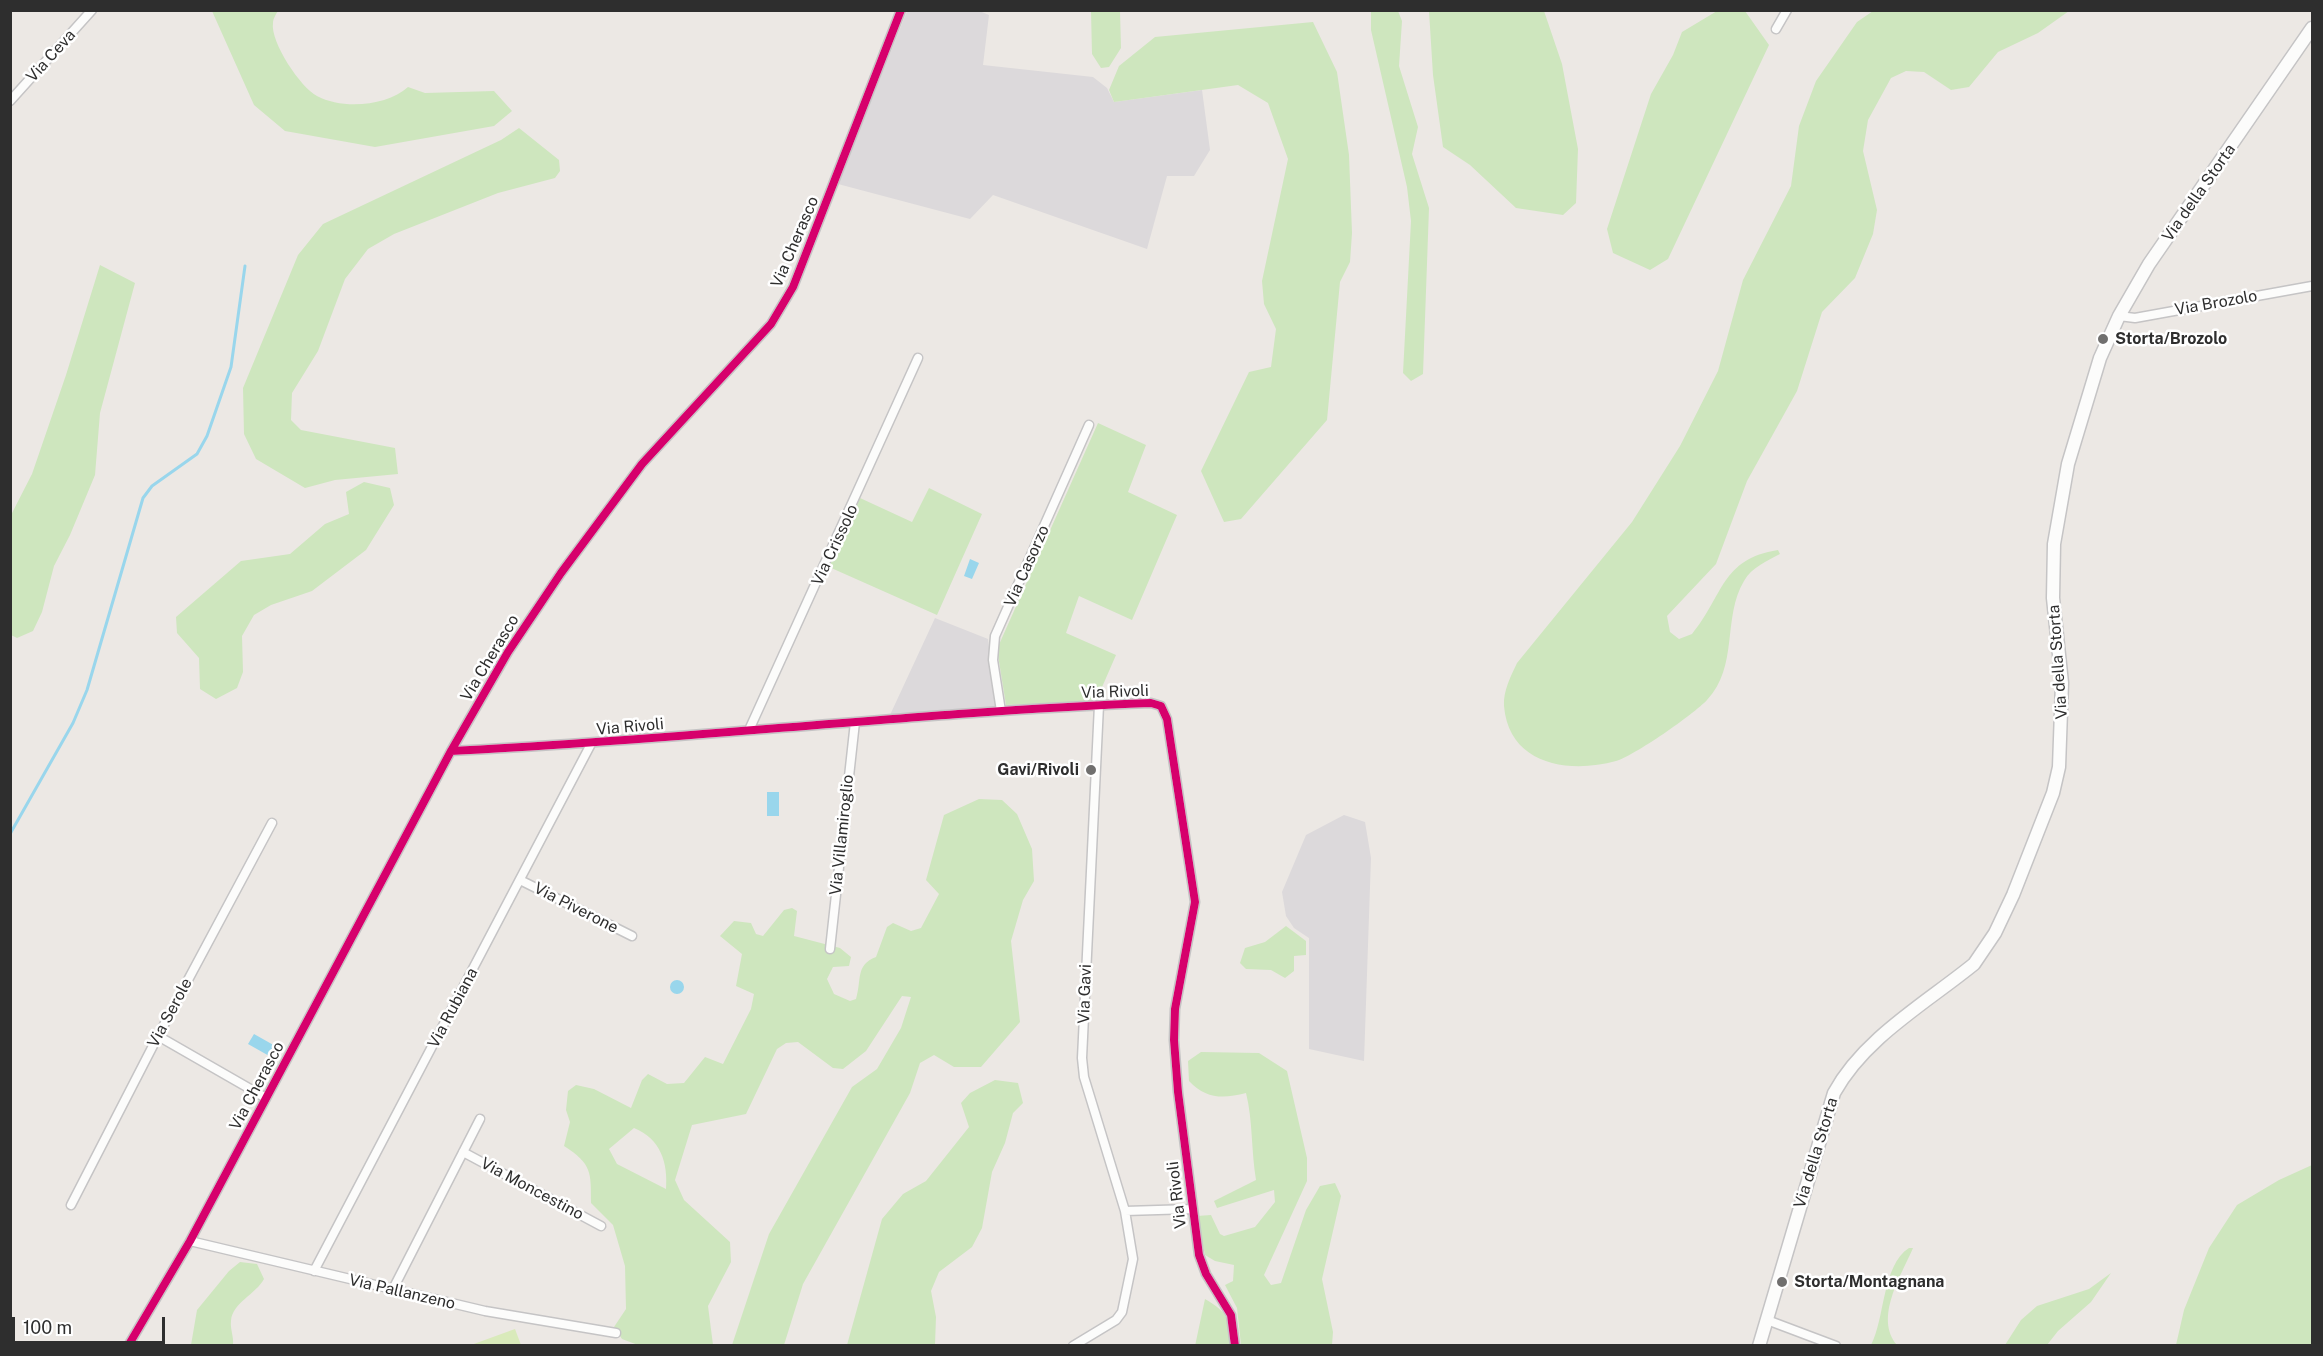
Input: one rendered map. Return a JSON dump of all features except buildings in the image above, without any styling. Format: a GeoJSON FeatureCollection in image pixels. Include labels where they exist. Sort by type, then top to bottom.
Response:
{"type":"FeatureCollection","features":[{"type":"Feature","properties":{"kind":"main road","name":"Via della Storta"},"geometry":{"type":"LineString","coordinates":[[1759,1346],[1822,1125],[1843,1076],[1877,1040],[1974,964],[1995,933],[2053,793],[2059,767],[2063,713],[2053,598],[2055,534],[2068,464],[2092,379],[2119,316],[2149,264],[2313,28]]}},
{"type":"Feature","properties":{"kind":"street","name":"Via Ceva"},"geometry":{"type":"LineString","coordinates":[[10,101],[92,10]]}},
{"type":"Feature","properties":{"kind":"street","name":"Via Cherasco"},"geometry":{"type":"LineString","coordinates":[[128,1346],[190,1241],[507,652],[561,573],[635,473],[771,324],[793,287],[901,10]]}},
{"type":"Feature","properties":{"kind":"street"},"geometry":{"type":"LineString","coordinates":[[1776,29],[1786,10]]}},
{"type":"Feature","properties":{"kind":"street","name":"Via Brozolo"},"geometry":{"type":"LineString","coordinates":[[2119,316],[2135,318],[2313,286]]}},
{"type":"Feature","properties":{"kind":"street","name":"Via Crissolo"},"geometry":{"type":"LineString","coordinates":[[750,730],[918,358]]}},
{"type":"Feature","properties":{"kind":"street","name":"Via Casorzo"},"geometry":{"type":"LineString","coordinates":[[1001,711],[993,660],[995,636],[1089,425]]}},
{"type":"Feature","properties":{"kind":"street","name":"Via Rivoli"},"geometry":{"type":"LineString","coordinates":[[452,751],[591,744],[1001,711],[1154,703],[1161,706],[1166,713],[1195,902],[1174,1024],[1178,1092],[1191,1209],[1199,1256],[1206,1274],[1231,1315],[1235,1346]]}},
{"type":"Feature","properties":{"kind":"street","name":"Via Gavi"},"geometry":{"type":"LineString","coordinates":[[1073,1346],[1116,1320],[1122,1312],[1133,1267],[1131,1236],[1125,1211],[1083,1068],[1088,892],[1099,705]]}},
{"type":"Feature","properties":{"kind":"street","name":"Via Villamiroglio"},"geometry":{"type":"LineString","coordinates":[[830,949],[855,722]]}},
{"type":"Feature","properties":{"kind":"street","name":"Via Rubiana"},"geometry":{"type":"LineString","coordinates":[[314,1271],[591,744]]}},
{"type":"Feature","properties":{"kind":"street","name":"Via Serole"},"geometry":{"type":"LineString","coordinates":[[71,1204],[272,824]]}},
{"type":"Feature","properties":{"kind":"street","name":"Via Piverone"},"geometry":{"type":"LineString","coordinates":[[520,880],[632,936]]}},
{"type":"Feature","properties":{"kind":"street"},"geometry":{"type":"LineString","coordinates":[[158,1036],[266,1098]]}},
{"type":"Feature","properties":{"kind":"street"},"geometry":{"type":"LineString","coordinates":[[393,1289],[480,1119]]}},
{"type":"Feature","properties":{"kind":"street","name":"Via Moncestino"},"geometry":{"type":"LineString","coordinates":[[463,1152],[601,1226]]}},
{"type":"Feature","properties":{"kind":"street"},"geometry":{"type":"LineString","coordinates":[[1125,1211],[1191,1209]]}},
{"type":"Feature","properties":{"kind":"street","name":"Via Pallanzeno"},"geometry":{"type":"LineString","coordinates":[[190,1241],[485,1311],[616,1333]]}},
{"type":"Feature","properties":{"kind":"street"},"geometry":{"type":"LineString","coordinates":[[1767,1320],[1836,1346]]}},
{"type":"Feature","properties":{"kind":"shaded area"},"geometry":{"type":"Polygon","coordinates":[[[977,10],[989,15],[983,65],[1093,77],[1107,88],[1114,102],[1202,90],[1210,150],[1194,176],[1167,176],[1147,249],[993,195],[970,219],[838,184],[907,11],[977,10]]]}},
{"type":"Feature","properties":{"kind":"shaded area"},"geometry":{"type":"Polygon","coordinates":[[[935,618],[988,639],[996,707],[890,715],[935,618]]]}},
{"type":"Feature","properties":{"kind":"shaded area"},"geometry":{"type":"Polygon","coordinates":[[[1344,815],[1365,822],[1371,858],[1364,1061],[1309,1049],[1309,938],[1294,928],[1286,916],[1282,892],[1306,835],[1344,815]]]}},
{"type":"Feature","properties":{"kind":"green space"},"geometry":{"type":"Polygon","coordinates":[[[1371,10],[1398,11],[1402,21],[1399,66],[1418,127],[1412,154],[1429,208],[1423,374],[1411,381],[1403,373],[1411,221],[1407,187],[1371,30],[1371,10]]]}},
{"type":"Feature","properties":{"kind":"green space"},"geometry":{"type":"Polygon","coordinates":[[[212,11],[278,11],[273,21],[273,31],[281,52],[303,84],[317,96],[328,100],[352,104],[377,102],[408,87],[425,93],[494,91],[512,111],[494,126],[375,147],[285,131],[254,105],[212,11]]]}},
{"type":"Feature","properties":{"kind":"green space"},"geometry":{"type":"Polygon","coordinates":[[[1091,11],[1120,11],[1121,48],[1109,67],[1101,68],[1092,54],[1091,11]]]}},
{"type":"Feature","properties":{"kind":"green space"},"geometry":{"type":"Polygon","coordinates":[[[1429,11],[1544,11],[1562,64],[1578,149],[1576,203],[1563,215],[1516,208],[1470,165],[1443,147],[1433,75],[1429,11]]]}},
{"type":"Feature","properties":{"kind":"green space"},"geometry":{"type":"Polygon","coordinates":[[[1717,11],[1745,11],[1769,45],[1668,259],[1650,270],[1613,253],[1607,229],[1651,94],[1673,55],[1682,32],[1717,11]]]}},
{"type":"Feature","properties":{"kind":"green space"},"geometry":{"type":"Polygon","coordinates":[[[1873,11],[2069,11],[2038,33],[1998,52],[1969,87],[1951,90],[1924,72],[1906,71],[1891,78],[1868,120],[1863,151],[1877,210],[1873,234],[1855,278],[1822,312],[1797,391],[1747,481],[1716,564],[1667,616],[1670,632],[1679,639],[1692,634],[1734,570],[1745,561],[1778,550],[1780,554],[1760,565],[1747,576],[1737,595],[1727,657],[1717,687],[1707,700],[1690,715],[1625,758],[1598,765],[1579,766],[1561,765],[1544,760],[1529,753],[1517,741],[1508,726],[1504,700],[1512,673],[1517,663],[1632,522],[1680,446],[1718,371],[1743,280],[1791,186],[1799,126],[1816,81],[1857,22],[1873,11]]]}},
{"type":"Feature","properties":{"kind":"green space"},"geometry":{"type":"Polygon","coordinates":[[[1313,22],[1337,72],[1349,155],[1352,233],[1350,262],[1340,282],[1327,420],[1241,519],[1224,522],[1201,471],[1249,372],[1271,367],[1276,329],[1264,304],[1262,281],[1288,159],[1268,103],[1238,85],[1114,102],[1109,90],[1119,66],[1155,37],[1313,22]]]}},
{"type":"Feature","properties":{"kind":"green space"},"geometry":{"type":"Polygon","coordinates":[[[519,128],[559,160],[560,171],[555,178],[498,193],[394,234],[368,249],[345,279],[318,351],[292,393],[291,420],[301,430],[395,448],[398,474],[335,480],[305,488],[256,459],[244,434],[243,388],[298,255],[323,224],[501,140],[519,128]]]}},
{"type":"Feature","properties":{"kind":"green space"},"geometry":{"type":"Polygon","coordinates":[[[100,265],[135,283],[100,413],[95,475],[70,535],[54,566],[42,612],[33,631],[17,638],[11,635],[11,515],[32,474],[100,265]]]}},
{"type":"Feature","properties":{"kind":"green space"},"geometry":{"type":"Polygon","coordinates":[[[1098,423],[1146,445],[1128,492],[1177,515],[1132,620],[1079,596],[1066,633],[1116,655],[1096,701],[1006,705],[997,649],[1098,423]]]}},
{"type":"Feature","properties":{"kind":"green space"},"geometry":{"type":"Polygon","coordinates":[[[364,482],[390,488],[394,505],[366,550],[312,591],[271,605],[254,615],[242,636],[243,672],[237,688],[216,699],[200,689],[199,658],[177,633],[176,617],[241,561],[290,554],[325,524],[349,514],[346,492],[364,482]]]}},
{"type":"Feature","properties":{"kind":"green space"},"geometry":{"type":"Polygon","coordinates":[[[929,488],[982,514],[937,615],[829,567],[860,498],[912,522],[929,488]]]}},
{"type":"Feature","properties":{"kind":"green space"},"geometry":{"type":"Polygon","coordinates":[[[979,799],[1002,800],[1017,814],[1032,849],[1034,881],[1023,900],[1011,941],[1020,1022],[981,1067],[954,1067],[934,1055],[920,1063],[910,1093],[803,1284],[784,1345],[732,1345],[769,1234],[852,1087],[877,1069],[901,1028],[911,997],[902,996],[866,1051],[843,1069],[833,1068],[798,1042],[786,1043],[777,1049],[746,1114],[692,1125],[675,1180],[684,1200],[730,1242],[731,1262],[708,1306],[713,1345],[638,1345],[622,1339],[614,1327],[626,1309],[625,1266],[613,1225],[591,1203],[590,1176],[585,1164],[564,1146],[570,1122],[566,1110],[568,1091],[576,1085],[594,1089],[631,1108],[642,1080],[648,1074],[667,1084],[684,1083],[705,1057],[723,1064],[751,1009],[754,994],[736,986],[742,954],[720,936],[734,921],[751,923],[756,934],[763,936],[784,910],[792,908],[797,911],[794,936],[840,948],[851,957],[849,966],[833,967],[827,979],[834,994],[850,1001],[856,999],[862,969],[869,960],[876,957],[887,927],[893,923],[911,931],[921,928],[939,894],[926,880],[944,815],[979,799]],[[634,1128],[609,1149],[617,1164],[666,1189],[666,1170],[661,1153],[657,1145],[634,1128]]]}},
{"type":"Feature","properties":{"kind":"green space"},"geometry":{"type":"Polygon","coordinates":[[[1286,926],[1306,941],[1306,955],[1294,956],[1294,971],[1285,978],[1271,970],[1246,969],[1240,963],[1245,948],[1265,942],[1286,926]]]}},
{"type":"Feature","properties":{"kind":"green space"},"geometry":{"type":"Polygon","coordinates":[[[1201,1052],[1259,1053],[1287,1071],[1307,1158],[1307,1181],[1264,1275],[1271,1285],[1281,1283],[1306,1210],[1320,1186],[1335,1183],[1341,1196],[1322,1279],[1333,1332],[1332,1345],[1241,1345],[1237,1308],[1225,1285],[1233,1281],[1234,1265],[1215,1261],[1205,1255],[1197,1216],[1211,1215],[1220,1234],[1224,1236],[1255,1227],[1275,1202],[1274,1190],[1217,1208],[1214,1201],[1256,1180],[1250,1114],[1246,1093],[1215,1096],[1195,1087],[1189,1081],[1188,1061],[1201,1052]]]}},
{"type":"Feature","properties":{"kind":"green space"},"geometry":{"type":"Polygon","coordinates":[[[995,1080],[1018,1083],[1023,1103],[1013,1113],[1005,1143],[992,1172],[982,1228],[972,1247],[939,1272],[931,1291],[936,1317],[935,1345],[847,1345],[882,1219],[903,1194],[926,1181],[969,1127],[961,1103],[970,1093],[995,1080]]]}},
{"type":"Feature","properties":{"kind":"green space"},"geometry":{"type":"Polygon","coordinates":[[[2312,1165],[2312,1345],[2176,1345],[2184,1310],[2209,1248],[2237,1205],[2279,1180],[2312,1165]]]}},
{"type":"Feature","properties":{"kind":"green space"},"geometry":{"type":"Polygon","coordinates":[[[1909,1248],[1913,1248],[1897,1284],[1889,1310],[1888,1322],[1897,1345],[1871,1345],[1876,1334],[1889,1279],[1900,1256],[1909,1248]]]}},
{"type":"Feature","properties":{"kind":"green space"},"geometry":{"type":"Polygon","coordinates":[[[240,1262],[257,1264],[264,1279],[232,1315],[233,1345],[191,1345],[197,1310],[229,1271],[240,1262]]]}},
{"type":"Feature","properties":{"kind":"green space"},"geometry":{"type":"Polygon","coordinates":[[[2111,1273],[2091,1302],[2058,1331],[2047,1345],[2005,1345],[2021,1320],[2037,1306],[2089,1289],[2111,1273]]]}},
{"type":"Feature","properties":{"kind":"green space"},"geometry":{"type":"Polygon","coordinates":[[[1205,1299],[1219,1308],[1226,1318],[1231,1345],[1195,1346],[1205,1299]]]}},
{"type":"Feature","properties":{"kind":"green space"},"geometry":{"type":"Polygon","coordinates":[[[515,1329],[521,1345],[471,1345],[515,1329]]]}},
{"type":"Feature","properties":{"kind":"water"},"geometry":{"type":"Polygon","coordinates":[[[970,559],[979,563],[972,579],[964,576],[970,559]]]}},
{"type":"Feature","properties":{"kind":"water"},"geometry":{"type":"Polygon","coordinates":[[[767,792],[779,792],[779,816],[767,816],[767,792]]]}},
{"type":"Feature","properties":{"kind":"water"},"geometry":{"type":"Polygon","coordinates":[[[677,980],[682,982],[684,987],[682,992],[677,994],[672,992],[670,987],[672,982],[677,980]]]}},
{"type":"Feature","properties":{"kind":"water"},"geometry":{"type":"Polygon","coordinates":[[[254,1034],[277,1047],[271,1057],[248,1044],[254,1034]]]}},
{"type":"Feature","properties":{"kind":"waterway"},"geometry":{"type":"LineString","coordinates":[[10,834],[73,723],[87,690],[143,498],[152,486],[197,454],[207,436],[231,367],[245,266]]}},
{"type":"Feature","properties":{"kind":"cycle path"},"geometry":{"type":"LineString","coordinates":[[128,1346],[190,1241],[451,751],[508,652],[561,573],[642,464],[771,324],[793,287],[901,10]]}},
{"type":"Feature","properties":{"kind":"cycle path"},"geometry":{"type":"LineString","coordinates":[[451,751],[1063,707],[1151,703],[1161,706],[1167,719],[1195,902],[1175,1009],[1174,1040],[1178,1092],[1199,1255],[1206,1274],[1231,1315],[1235,1346]]}},
{"type":"Feature","properties":{"kind":"place","name":"Storta/Brozolo"},"geometry":{"type":"Point","coordinates":[2103,339]}},
{"type":"Feature","properties":{"kind":"place","name":"Gavi/Rivoli"},"geometry":{"type":"Point","coordinates":[1091,770]}},
{"type":"Feature","properties":{"kind":"place","name":"Storta/Montagnana"},"geometry":{"type":"Point","coordinates":[1782,1282]}}]}
